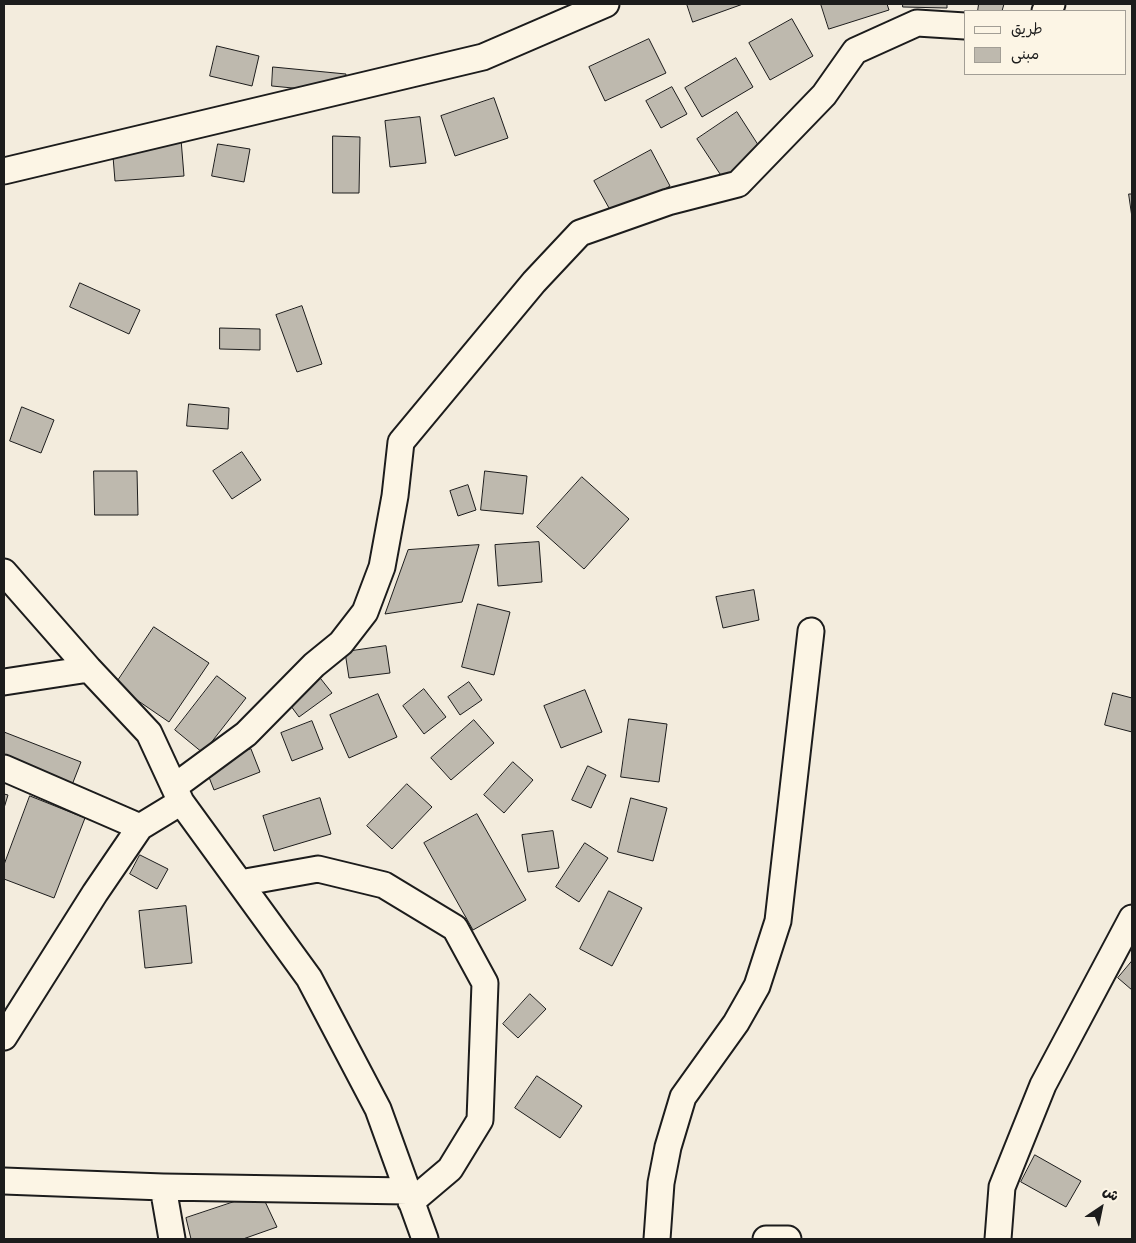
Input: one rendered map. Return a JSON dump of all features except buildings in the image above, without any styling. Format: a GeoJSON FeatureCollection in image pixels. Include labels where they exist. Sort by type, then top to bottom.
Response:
{"type":"FeatureCollection","features":[{"type":"Feature","properties":{"kind":"street"},"geometry":{"type":"LineString","coordinates":[[4,171],[483,57],[606,4]]}},
{"type":"Feature","properties":{"kind":"street"},"geometry":{"type":"LineString","coordinates":[[4,1037],[95,893],[140,827],[246,734],[314,665],[341,643],[365,612],[382,567],[395,496],[401,442],[534,282],[580,233],[668,202],[738,184],[824,95],[854,52],[917,23],[964,26]]}},
{"type":"Feature","properties":{"kind":"street"},"geometry":{"type":"LineString","coordinates":[[4,572],[89,669],[149,732],[178,795],[309,978],[378,1110],[425,1239]]}},
{"type":"Feature","properties":{"kind":"street"},"geometry":{"type":"LineString","coordinates":[[657,1239],[661,1183],[668,1147],[682,1097],[736,1023],[757,986],[778,921],[811,631]]}},
{"type":"Feature","properties":{"kind":"street"},"geometry":{"type":"LineString","coordinates":[[4,682],[89,669]]}},
{"type":"Feature","properties":{"kind":"street"},"geometry":{"type":"LineString","coordinates":[[4,768],[140,827]]}},
{"type":"Feature","properties":{"kind":"street"},"geometry":{"type":"LineString","coordinates":[[4,1181],[409,1196],[450,1169],[480,1120],[485,983],[455,928],[384,885],[318,870],[240,883]]}},
{"type":"Feature","properties":{"kind":"street"},"geometry":{"type":"LineString","coordinates":[[998,1239],[1002,1187],[1043,1085],[1132,918]]}},
{"type":"Feature","properties":{"kind":"street"},"geometry":{"type":"LineString","coordinates":[[163,1187],[172,1239]]}},
{"type":"Feature","properties":{"kind":"street"},"geometry":{"type":"LineString","coordinates":[[766,1239],[788,1239]]}}]}
